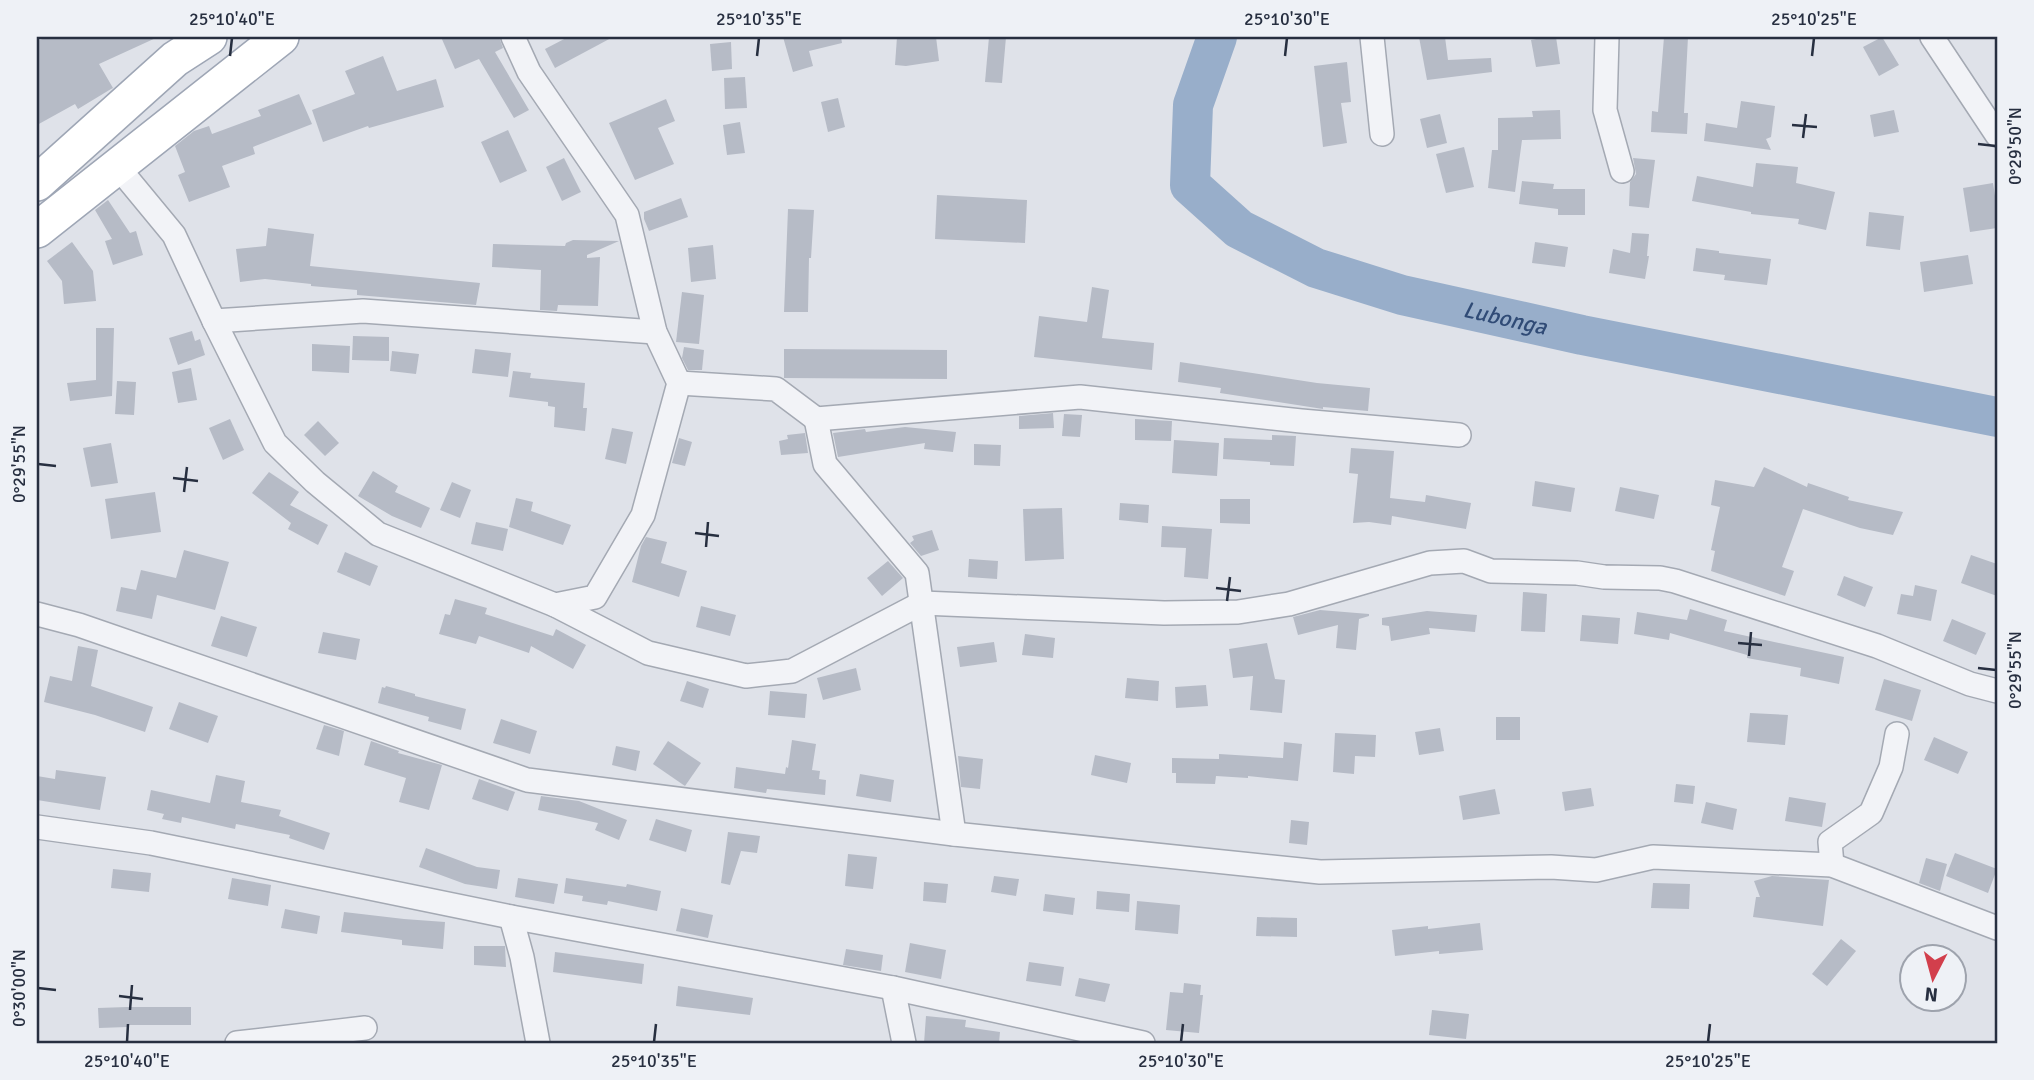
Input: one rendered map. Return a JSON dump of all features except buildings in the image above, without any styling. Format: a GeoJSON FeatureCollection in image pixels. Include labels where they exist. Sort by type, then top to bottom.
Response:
{"type":"FeatureCollection","features":[{"type":"Feature","properties":{"kind":"main road"},"geometry":{"type":"LineString","coordinates":[[37,183],[175,59],[209,37]]}},
{"type":"Feature","properties":{"kind":"main road"},"geometry":{"type":"LineString","coordinates":[[37,230],[281,37]]}},
{"type":"Feature","properties":{"kind":"street"},"geometry":{"type":"LineString","coordinates":[[513,37],[529,72],[628,215],[655,332],[679,383],[643,515],[595,597],[555,605]]}},
{"type":"Feature","properties":{"kind":"street"},"geometry":{"type":"LineString","coordinates":[[1372,37],[1382,134]]}},
{"type":"Feature","properties":{"kind":"street"},"geometry":{"type":"LineString","coordinates":[[1607,37],[1605,110],[1622,171]]}},
{"type":"Feature","properties":{"kind":"street"},"geometry":{"type":"LineString","coordinates":[[1932,37],[1997,135]]}},
{"type":"Feature","properties":{"kind":"street"},"geometry":{"type":"LineString","coordinates":[[117,166],[174,235],[275,443],[316,482],[378,534],[555,605],[648,653],[747,676],[792,671],[922,603],[1164,613],[1238,612],[1289,604],[1430,563],[1464,561],[1491,572],[1577,573],[1675,581],[1877,646],[1970,684],[1997,691]]}},
{"type":"Feature","properties":{"kind":"street"},"geometry":{"type":"LineString","coordinates":[[214,321],[363,311],[655,332]]}},
{"type":"Feature","properties":{"kind":"street"},"geometry":{"type":"LineString","coordinates":[[679,383],[776,389],[816,419],[1080,397],[1459,435]]}},
{"type":"Feature","properties":{"kind":"street"},"geometry":{"type":"LineString","coordinates":[[816,419],[825,464],[917,573],[954,834]]}},
{"type":"Feature","properties":{"kind":"street"},"geometry":{"type":"LineString","coordinates":[[37,614],[79,625],[527,780],[954,834],[1321,872],[1551,867],[1596,870],[1653,858],[1832,865],[1997,928]]}},
{"type":"Feature","properties":{"kind":"street"},"geometry":{"type":"LineString","coordinates":[[1832,865],[1830,842],[1871,813],[1891,767],[1897,734]]}},
{"type":"Feature","properties":{"kind":"street"},"geometry":{"type":"LineString","coordinates":[[37,827],[151,842],[511,917],[893,988],[1143,1043]]}},
{"type":"Feature","properties":{"kind":"street"},"geometry":{"type":"LineString","coordinates":[[511,917],[522,957],[538,1043]]}},
{"type":"Feature","properties":{"kind":"street"},"geometry":{"type":"LineString","coordinates":[[893,988],[904,1043]]}},
{"type":"Feature","properties":{"kind":"street"},"geometry":{"type":"LineString","coordinates":[[237,1043],[365,1028]]}},
{"type":"Feature","properties":{"kind":"waterway","name":"Lubonga"},"geometry":{"type":"LineString","coordinates":[[1217,37],[1193,105],[1190,185],[1239,229],[1316,268],[1402,295],[1582,335],[1997,417]]}}]}
